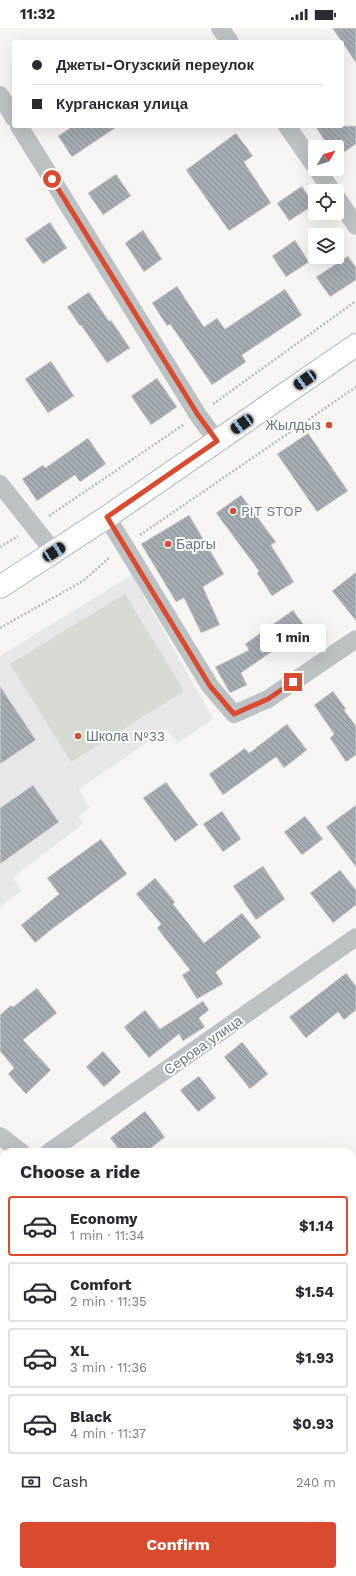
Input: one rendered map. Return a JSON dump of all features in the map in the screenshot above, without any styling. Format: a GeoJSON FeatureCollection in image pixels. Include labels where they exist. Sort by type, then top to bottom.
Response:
{"type":"FeatureCollection","features":[{"type":"Feature","properties":{"kind":"main road"},"geometry":{"type":"LineString","coordinates":[[0,587],[107,517],[356,345]]}},
{"type":"Feature","properties":{"kind":"street"},"geometry":{"type":"LineString","coordinates":[[220,28],[229,40]]}},
{"type":"Feature","properties":{"kind":"street"},"geometry":{"type":"LineString","coordinates":[[0,95],[12,115]]}},
{"type":"Feature","properties":{"kind":"street"},"geometry":{"type":"LineString","coordinates":[[20,128],[198,415],[217,441]]}},
{"type":"Feature","properties":{"kind":"street"},"geometry":{"type":"LineString","coordinates":[[289,128],[308,156]]}},
{"type":"Feature","properties":{"kind":"street"},"geometry":{"type":"LineString","coordinates":[[344,208],[356,226]]}},
{"type":"Feature","properties":{"kind":"street"},"geometry":{"type":"LineString","coordinates":[[0,484],[54,552]]}},
{"type":"Feature","properties":{"kind":"street"},"geometry":{"type":"LineString","coordinates":[[107,517],[210,686],[234,714],[268,699],[356,639]]}},
{"type":"Feature","properties":{"kind":"street","name":"Серова улица"},"geometry":{"type":"LineString","coordinates":[[56,1148],[356,937]]}},
{"type":"Feature","properties":{"kind":"street"},"geometry":{"type":"LineString","coordinates":[[0,1136],[16,1148]]}},
{"type":"Feature","properties":{"kind":"path"},"geometry":{"type":"LineString","coordinates":[[0,547],[34,526],[198,415],[356,301]]}},
{"type":"Feature","properties":{"kind":"path"},"geometry":{"type":"LineString","coordinates":[[0,628],[83,581],[124,545],[356,387]]}},
{"type":"Feature","properties":{"kind":"shaded area","name":"Школа №33"},"geometry":{"type":"Polygon","coordinates":[[[132,575],[213,719],[178,743],[166,729],[78,790],[90,807],[78,817],[84,823],[12,878],[22,890],[0,907],[0,656],[132,575]]]}},
{"type":"Feature","properties":{"kind":"shaded area"},"geometry":{"type":"Polygon","coordinates":[[[125,594],[184,691],[71,762],[10,664],[125,594]]]}},
{"type":"Feature","properties":{"kind":"building"},"geometry":{"type":"Polygon","coordinates":[[[332,28],[356,28],[356,63],[344,45],[344,40],[341,40],[332,28]]]}},
{"type":"Feature","properties":{"kind":"building"},"geometry":{"type":"Polygon","coordinates":[[[344,126],[356,126],[356,144],[344,152],[344,140],[324,140],[316,128],[344,128],[344,126]]]}},
{"type":"Feature","properties":{"kind":"building"},"geometry":{"type":"Polygon","coordinates":[[[70,128],[115,128],[72,157],[58,136],[70,128]]]}},
{"type":"Feature","properties":{"kind":"building"},"geometry":{"type":"Polygon","coordinates":[[[236,133],[253,156],[244,162],[271,203],[229,231],[186,170],[236,133]]]}},
{"type":"Feature","properties":{"kind":"building"},"geometry":{"type":"Polygon","coordinates":[[[116,174],[131,196],[103,215],[88,193],[116,174]]]}},
{"type":"Feature","properties":{"kind":"building"},"geometry":{"type":"Polygon","coordinates":[[[302,186],[308,196],[308,209],[289,221],[277,203],[302,186]]]}},
{"type":"Feature","properties":{"kind":"building"},"geometry":{"type":"Polygon","coordinates":[[[50,222],[67,248],[43,264],[25,239],[50,222]]]}},
{"type":"Feature","properties":{"kind":"building"},"geometry":{"type":"Polygon","coordinates":[[[143,230],[162,259],[144,272],[125,243],[143,230]]]}},
{"type":"Feature","properties":{"kind":"building"},"geometry":{"type":"Polygon","coordinates":[[[295,240],[308,263],[286,277],[272,256],[295,240]]]}},
{"type":"Feature","properties":{"kind":"building"},"geometry":{"type":"Polygon","coordinates":[[[348,256],[356,267],[356,280],[330,297],[316,277],[336,264],[344,264],[344,259],[348,256]]]}},
{"type":"Feature","properties":{"kind":"building"},"geometry":{"type":"Polygon","coordinates":[[[177,286],[204,327],[217,318],[225,329],[285,289],[302,315],[242,355],[246,362],[212,385],[170,324],[167,326],[152,303],[177,286]]]}},
{"type":"Feature","properties":{"kind":"building"},"geometry":{"type":"Polygon","coordinates":[[[89,292],[109,321],[111,320],[130,348],[107,363],[67,307],[89,292]]]}},
{"type":"Feature","properties":{"kind":"building"},"geometry":{"type":"Polygon","coordinates":[[[51,361],[74,396],[48,413],[25,379],[51,361]]]}},
{"type":"Feature","properties":{"kind":"building"},"geometry":{"type":"Polygon","coordinates":[[[157,378],[177,407],[151,425],[131,396],[157,378]]]}},
{"type":"Feature","properties":{"kind":"building"},"geometry":{"type":"Polygon","coordinates":[[[308,433],[348,491],[317,512],[277,454],[308,433]]]}},
{"type":"Feature","properties":{"kind":"building"},"geometry":{"type":"Polygon","coordinates":[[[88,438],[106,464],[80,482],[75,475],[37,501],[22,479],[43,465],[45,468],[88,438]]]}},
{"type":"Feature","properties":{"kind":"building"},"geometry":{"type":"Polygon","coordinates":[[[241,495],[276,542],[271,545],[294,582],[272,596],[257,573],[259,571],[216,513],[241,495]]]}},
{"type":"Feature","properties":{"kind":"building"},"geometry":{"type":"Polygon","coordinates":[[[189,515],[224,574],[203,587],[220,625],[201,633],[184,598],[176,602],[141,544],[189,515]]]}},
{"type":"Feature","properties":{"kind":"building"},"geometry":{"type":"Polygon","coordinates":[[[356,572],[356,621],[332,591],[356,572]]]}},
{"type":"Feature","properties":{"kind":"building"},"geometry":{"type":"Polygon","coordinates":[[[293,610],[306,628],[241,673],[247,685],[230,693],[215,667],[249,650],[245,644],[293,610]]]}},
{"type":"Feature","properties":{"kind":"building"},"geometry":{"type":"Polygon","coordinates":[[[0,686],[36,740],[0,764],[0,686]]]}},
{"type":"Feature","properties":{"kind":"building"},"geometry":{"type":"Polygon","coordinates":[[[333,691],[346,709],[344,710],[356,726],[356,755],[346,762],[330,738],[334,734],[314,705],[333,691]]]}},
{"type":"Feature","properties":{"kind":"building"},"geometry":{"type":"Polygon","coordinates":[[[287,724],[307,750],[284,768],[276,757],[223,795],[209,774],[245,748],[249,753],[287,724]]]}},
{"type":"Feature","properties":{"kind":"building"},"geometry":{"type":"Polygon","coordinates":[[[166,782],[198,825],[175,842],[143,798],[166,782]]]}},
{"type":"Feature","properties":{"kind":"building"},"geometry":{"type":"Polygon","coordinates":[[[33,785],[59,822],[0,864],[0,808],[33,785]]]}},
{"type":"Feature","properties":{"kind":"building"},"geometry":{"type":"Polygon","coordinates":[[[356,805],[356,867],[326,827],[356,805]]]}},
{"type":"Feature","properties":{"kind":"building"},"geometry":{"type":"Polygon","coordinates":[[[222,811],[241,839],[223,852],[203,824],[222,811]]]}},
{"type":"Feature","properties":{"kind":"building"},"geometry":{"type":"Polygon","coordinates":[[[305,816],[323,839],[302,855],[284,832],[305,816]]]}},
{"type":"Feature","properties":{"kind":"building"},"geometry":{"type":"Polygon","coordinates":[[[101,839],[127,874],[35,943],[21,925],[59,894],[47,878],[101,839]]]}},
{"type":"Feature","properties":{"kind":"building"},"geometry":{"type":"Polygon","coordinates":[[[263,866],[285,899],[256,920],[233,886],[263,866]]]}},
{"type":"Feature","properties":{"kind":"building"},"geometry":{"type":"Polygon","coordinates":[[[340,870],[356,890],[356,905],[333,923],[310,893],[340,870]]]}},
{"type":"Feature","properties":{"kind":"building"},"geometry":{"type":"Polygon","coordinates":[[[155,878],[175,902],[173,904],[204,943],[242,913],[261,937],[216,972],[223,984],[197,999],[182,975],[190,970],[157,928],[161,924],[136,894],[155,878]]]}},
{"type":"Feature","properties":{"kind":"building"},"geometry":{"type":"Polygon","coordinates":[[[346,973],[356,986],[356,1010],[344,1020],[338,1012],[306,1038],[289,1017],[346,973]]]}},
{"type":"Feature","properties":{"kind":"building"},"geometry":{"type":"Polygon","coordinates":[[[37,988],[57,1013],[23,1040],[51,1070],[26,1094],[8,1074],[14,1068],[0,1051],[0,1015],[11,1005],[13,1007],[37,988]]]}},
{"type":"Feature","properties":{"kind":"building"},"geometry":{"type":"Polygon","coordinates":[[[203,1001],[209,1010],[199,1018],[205,1027],[183,1041],[179,1034],[149,1058],[124,1027],[145,1010],[160,1029],[203,1001]]]}},
{"type":"Feature","properties":{"kind":"building"},"geometry":{"type":"Polygon","coordinates":[[[242,1042],[268,1074],[250,1089],[224,1057],[242,1042]]]}},
{"type":"Feature","properties":{"kind":"building"},"geometry":{"type":"Polygon","coordinates":[[[103,1051],[121,1072],[104,1087],[86,1067],[103,1051]]]}},
{"type":"Feature","properties":{"kind":"building"},"geometry":{"type":"Polygon","coordinates":[[[199,1076],[216,1098],[198,1112],[180,1090],[199,1076]]]}},
{"type":"Feature","properties":{"kind":"building"},"geometry":{"type":"Polygon","coordinates":[[[145,1111],[165,1137],[151,1148],[118,1148],[110,1138],[145,1111]]]}},
{"type":"Feature","properties":{"kind":"place","name":"Жылдыз"},"geometry":{"type":"Point","coordinates":[329,425]}},
{"type":"Feature","properties":{"kind":"place","name":"PIT STOP"},"geometry":{"type":"Point","coordinates":[233,511]}},
{"type":"Feature","properties":{"kind":"place","name":"Баргы"},"geometry":{"type":"Point","coordinates":[168,544]}},
{"type":"Feature","properties":{"kind":"place","name":"Школа №33"},"geometry":{"type":"Point","coordinates":[78,736]}},
{"type":"Feature","properties":{"kind":"route"},"geometry":{"type":"LineString","coordinates":[[52,179],[198,415],[217,441],[107,517],[210,686],[234,714],[268,699],[293,682]]}}]}
